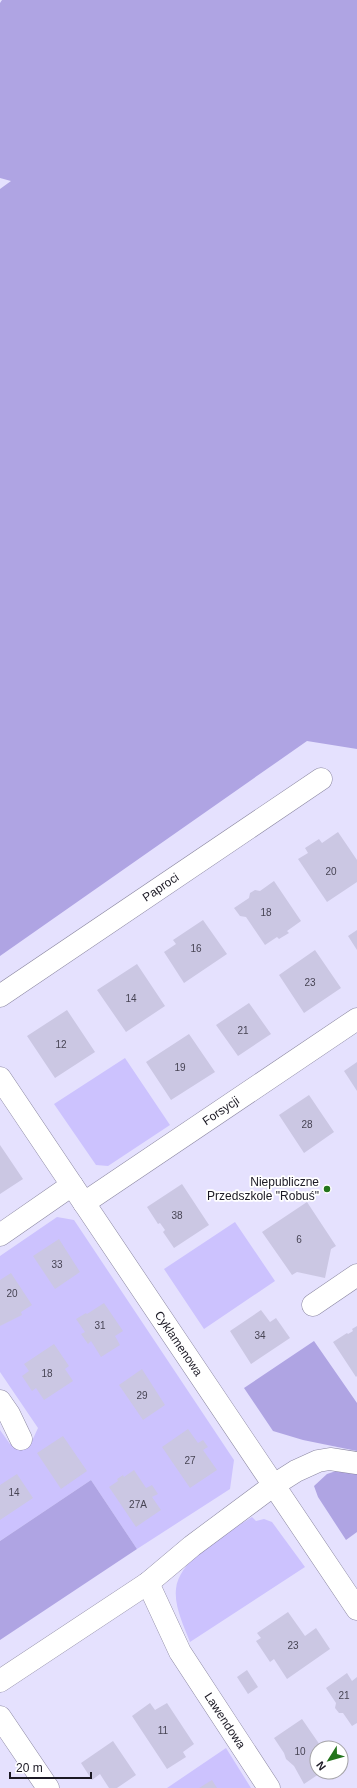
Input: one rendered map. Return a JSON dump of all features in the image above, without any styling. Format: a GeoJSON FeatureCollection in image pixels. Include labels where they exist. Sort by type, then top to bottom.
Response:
{"type":"FeatureCollection","features":[{"type":"Feature","properties":{"kind":"street","name":"Paproci"},"geometry":{"type":"LineString","coordinates":[[0,996],[321,779]]}},
{"type":"Feature","properties":{"kind":"street","name":"Forsycji"},"geometry":{"type":"LineString","coordinates":[[84,1203],[357,1019]]}},
{"type":"Feature","properties":{"kind":"street","name":"Cyklamenowa"},"geometry":{"type":"LineString","coordinates":[[0,1078],[357,1610]]}},
{"type":"Feature","properties":{"kind":"street"},"geometry":{"type":"LineString","coordinates":[[0,1235],[72,1186]]}},
{"type":"Feature","properties":{"kind":"street"},"geometry":{"type":"LineString","coordinates":[[313,1305],[357,1275]]}},
{"type":"Feature","properties":{"kind":"street"},"geometry":{"type":"LineString","coordinates":[[0,1401],[9,1414],[21,1439]]}},
{"type":"Feature","properties":{"kind":"street"},"geometry":{"type":"LineString","coordinates":[[0,1681],[148,1583],[192,1546],[274,1485],[296,1471],[318,1461],[330,1459],[357,1463]]}},
{"type":"Feature","properties":{"kind":"street","name":"Lawendowa"},"geometry":{"type":"LineString","coordinates":[[148,1583],[180,1652],[269,1788]]}},
{"type":"Feature","properties":{"kind":"street"},"geometry":{"type":"LineString","coordinates":[[0,1717],[48,1788]]}},
{"type":"Feature","properties":{"kind":"shaded area"},"geometry":{"type":"Polygon","coordinates":[[[2,0],[357,0],[357,749],[307,741],[0,956],[0,189],[11,181],[0,178],[0,3],[2,0]]]}},
{"type":"Feature","properties":{"kind":"shaded area"},"geometry":{"type":"Polygon","coordinates":[[[125,1058],[170,1125],[108,1166],[96,1165],[54,1104],[125,1058]]]}},
{"type":"Feature","properties":{"kind":"shaded area"},"geometry":{"type":"Polygon","coordinates":[[[57,1217],[74,1220],[234,1460],[230,1489],[137,1549],[91,1480],[0,1541],[0,1430],[10,1444],[30,1445],[38,1428],[0,1372],[0,1256],[57,1217]]]}},
{"type":"Feature","properties":{"kind":"shaded area"},"geometry":{"type":"Polygon","coordinates":[[[235,1222],[275,1281],[204,1329],[164,1269],[235,1222]]]}},
{"type":"Feature","properties":{"kind":"shaded area"},"geometry":{"type":"Polygon","coordinates":[[[314,1341],[357,1403],[357,1451],[303,1440],[273,1431],[244,1388],[314,1341]]]}},
{"type":"Feature","properties":{"kind":"shaded area"},"geometry":{"type":"Polygon","coordinates":[[[342,1469],[357,1474],[357,1532],[346,1540],[318,1497],[314,1486],[327,1474],[342,1469]]]}},
{"type":"Feature","properties":{"kind":"shaded area"},"geometry":{"type":"Polygon","coordinates":[[[91,1480],[137,1549],[0,1640],[0,1541],[91,1480]]]}},
{"type":"Feature","properties":{"kind":"shaded area"},"geometry":{"type":"Polygon","coordinates":[[[252,1517],[256,1521],[264,1519],[272,1522],[305,1567],[190,1642],[176,1602],[176,1589],[179,1578],[186,1567],[206,1547],[252,1517]]]}},
{"type":"Feature","properties":{"kind":"shaded area"},"geometry":{"type":"Polygon","coordinates":[[[226,1748],[251,1788],[167,1788],[226,1748]]]}},
{"type":"Feature","properties":{"kind":"building"},"geometry":{"type":"Polygon","coordinates":[[[338,832],[357,860],[357,882],[327,902],[298,859],[308,853],[305,848],[319,839],[322,843],[338,832]]]}},
{"type":"Feature","properties":{"kind":"building"},"geometry":{"type":"Polygon","coordinates":[[[274,881],[301,921],[287,931],[289,933],[279,939],[277,937],[265,945],[246,917],[240,916],[234,908],[249,898],[250,893],[255,890],[260,891],[274,881]]]}},
{"type":"Feature","properties":{"kind":"building"},"geometry":{"type":"Polygon","coordinates":[[[203,920],[227,954],[184,983],[164,952],[176,944],[173,940],[203,920]]]}},
{"type":"Feature","properties":{"kind":"building"},"geometry":{"type":"Polygon","coordinates":[[[357,930],[357,950],[348,936],[357,930]]]}},
{"type":"Feature","properties":{"kind":"building"},"geometry":{"type":"Polygon","coordinates":[[[315,950],[341,988],[304,1013],[279,975],[315,950]]]}},
{"type":"Feature","properties":{"kind":"building"},"geometry":{"type":"Polygon","coordinates":[[[137,964],[165,1006],[126,1032],[97,990],[137,964]]]}},
{"type":"Feature","properties":{"kind":"building"},"geometry":{"type":"Polygon","coordinates":[[[249,1003],[271,1034],[238,1056],[216,1025],[249,1003]]]}},
{"type":"Feature","properties":{"kind":"building"},"geometry":{"type":"Polygon","coordinates":[[[67,1010],[95,1052],[55,1078],[27,1036],[67,1010]]]}},
{"type":"Feature","properties":{"kind":"building"},"geometry":{"type":"Polygon","coordinates":[[[189,1034],[215,1072],[171,1100],[146,1062],[189,1034]]]}},
{"type":"Feature","properties":{"kind":"building"},"geometry":{"type":"Polygon","coordinates":[[[357,1062],[357,1091],[344,1071],[357,1062]]]}},
{"type":"Feature","properties":{"kind":"building"},"geometry":{"type":"Polygon","coordinates":[[[309,1095],[334,1132],[304,1153],[279,1115],[309,1095]]]}},
{"type":"Feature","properties":{"kind":"building"},"geometry":{"type":"Polygon","coordinates":[[[0,1145],[23,1179],[0,1194],[0,1145]]]}},
{"type":"Feature","properties":{"kind":"building"},"geometry":{"type":"Polygon","coordinates":[[[182,1184],[209,1225],[174,1248],[163,1232],[165,1230],[160,1223],[158,1224],[147,1207],[182,1184]]]}},
{"type":"Feature","properties":{"kind":"building"},"geometry":{"type":"Polygon","coordinates":[[[307,1202],[336,1246],[331,1249],[325,1278],[297,1272],[292,1275],[262,1232],[307,1202]]]}},
{"type":"Feature","properties":{"kind":"building"},"geometry":{"type":"Polygon","coordinates":[[[59,1239],[80,1272],[55,1289],[33,1256],[59,1239]]]}},
{"type":"Feature","properties":{"kind":"building"},"geometry":{"type":"Polygon","coordinates":[[[11,1273],[32,1305],[21,1312],[22,1315],[0,1326],[0,1280],[11,1273]]]}},
{"type":"Feature","properties":{"kind":"building"},"geometry":{"type":"Polygon","coordinates":[[[104,1303],[123,1331],[115,1336],[120,1345],[101,1357],[91,1341],[88,1344],[81,1334],[85,1332],[76,1319],[104,1303]]]}},
{"type":"Feature","properties":{"kind":"building"},"geometry":{"type":"Polygon","coordinates":[[[261,1310],[270,1322],[276,1318],[290,1338],[251,1364],[230,1331],[261,1310]]]}},
{"type":"Feature","properties":{"kind":"building"},"geometry":{"type":"Polygon","coordinates":[[[357,1326],[356,1377],[333,1342],[353,1331],[352,1329],[357,1326]]]}},
{"type":"Feature","properties":{"kind":"building"},"geometry":{"type":"Polygon","coordinates":[[[54,1344],[69,1366],[65,1369],[73,1381],[44,1400],[36,1388],[32,1391],[22,1376],[29,1371],[24,1364],[54,1344]]]}},
{"type":"Feature","properties":{"kind":"building"},"geometry":{"type":"Polygon","coordinates":[[[142,1369],[165,1405],[143,1420],[119,1385],[142,1369]]]}},
{"type":"Feature","properties":{"kind":"building"},"geometry":{"type":"Polygon","coordinates":[[[188,1429],[198,1443],[203,1440],[208,1447],[203,1450],[217,1470],[190,1488],[162,1447],[188,1429]]]}},
{"type":"Feature","properties":{"kind":"building"},"geometry":{"type":"Polygon","coordinates":[[[63,1436],[87,1471],[61,1489],[37,1453],[63,1436]]]}},
{"type":"Feature","properties":{"kind":"building"},"geometry":{"type":"Polygon","coordinates":[[[134,1470],[146,1488],[152,1485],[158,1494],[152,1497],[161,1510],[136,1527],[109,1487],[118,1481],[117,1479],[123,1475],[124,1477],[134,1470]]]}},
{"type":"Feature","properties":{"kind":"building"},"geometry":{"type":"Polygon","coordinates":[[[17,1474],[33,1498],[0,1520],[0,1485],[17,1474]]]}},
{"type":"Feature","properties":{"kind":"building"},"geometry":{"type":"Polygon","coordinates":[[[288,1612],[305,1636],[316,1628],[330,1649],[287,1679],[274,1659],[270,1662],[256,1641],[261,1638],[257,1633],[288,1612]]]}},
{"type":"Feature","properties":{"kind":"building"},"geometry":{"type":"Polygon","coordinates":[[[247,1670],[258,1687],[248,1694],[237,1677],[247,1670]]]}},
{"type":"Feature","properties":{"kind":"building"},"geometry":{"type":"Polygon","coordinates":[[[347,1673],[352,1681],[357,1677],[357,1723],[352,1726],[343,1713],[339,1713],[335,1708],[336,1703],[326,1688],[347,1673]]]}},
{"type":"Feature","properties":{"kind":"building"},"geometry":{"type":"Polygon","coordinates":[[[150,1703],[155,1710],[167,1703],[194,1744],[183,1752],[186,1757],[167,1769],[132,1716],[150,1703]]]}},
{"type":"Feature","properties":{"kind":"building"},"geometry":{"type":"Polygon","coordinates":[[[302,1719],[316,1740],[309,1740],[310,1780],[304,1784],[294,1766],[286,1759],[284,1753],[274,1738],[302,1719]]]}},
{"type":"Feature","properties":{"kind":"building"},"geometry":{"type":"Polygon","coordinates":[[[113,1741],[136,1775],[117,1788],[109,1788],[100,1774],[92,1780],[81,1763],[113,1741]]]}},
{"type":"Feature","properties":{"kind":"building"},"geometry":{"type":"Polygon","coordinates":[[[212,1780],[217,1788],[199,1788],[212,1780]]]}},
{"type":"Feature","properties":{"kind":"place","name":"Niepubliczne Przedszkole \"Robuś\""},"geometry":{"type":"Point","coordinates":[327,1189]}}]}
